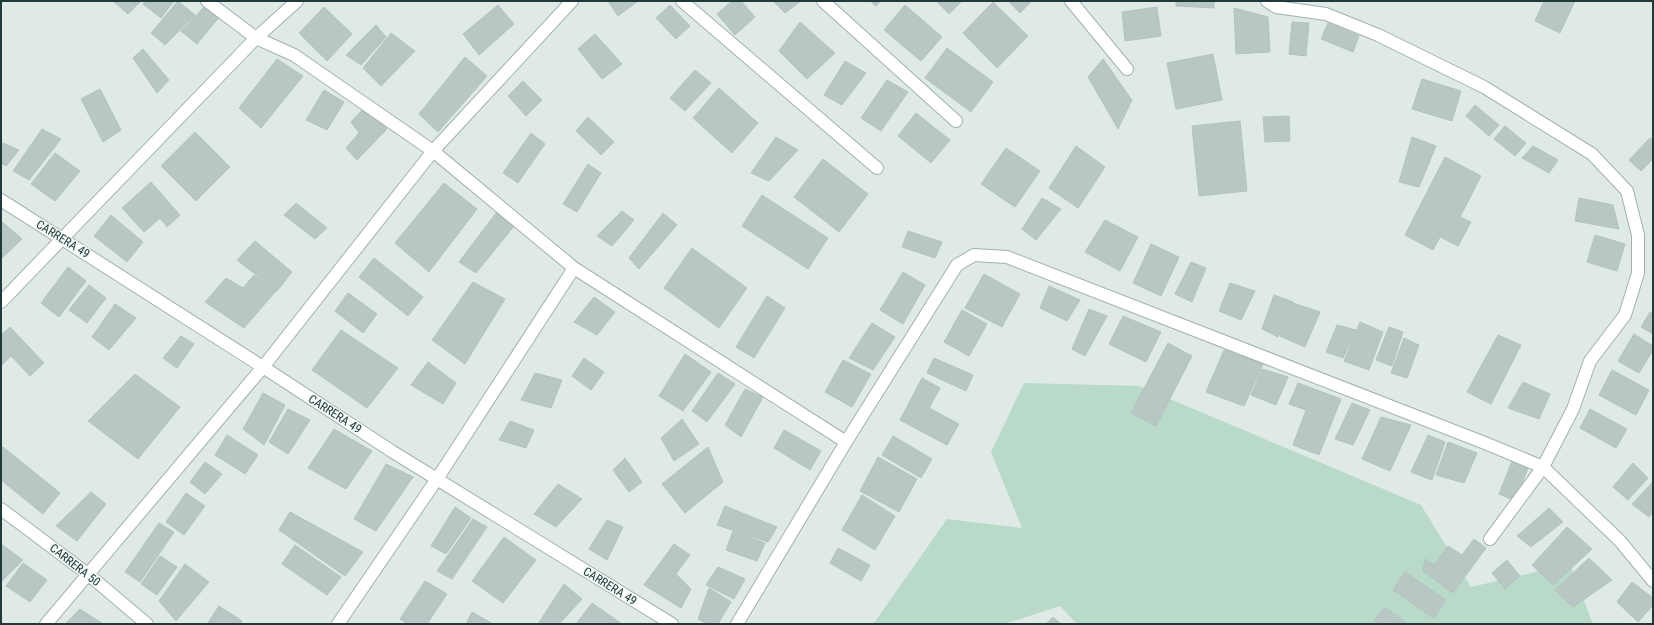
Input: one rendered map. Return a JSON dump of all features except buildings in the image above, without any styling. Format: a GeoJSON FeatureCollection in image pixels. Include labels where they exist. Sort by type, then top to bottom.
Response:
{"type":"FeatureCollection","features":[{"type":"Feature","properties":{"kind":"street"},"geometry":{"type":"LineString","coordinates":[[207,1],[256,38],[294,55],[433,151],[574,268],[846,442]]}},
{"type":"Feature","properties":{"kind":"street"},"geometry":{"type":"LineString","coordinates":[[1,302],[256,38],[296,1]]}},
{"type":"Feature","properties":{"kind":"street"},"geometry":{"type":"LineString","coordinates":[[46,624],[89,575],[263,367],[433,151],[572,1]]}},
{"type":"Feature","properties":{"kind":"street"},"geometry":{"type":"LineString","coordinates":[[682,1],[877,168]]}},
{"type":"Feature","properties":{"kind":"street"},"geometry":{"type":"LineString","coordinates":[[823,1],[956,121]]}},
{"type":"Feature","properties":{"kind":"street"},"geometry":{"type":"LineString","coordinates":[[1071,1],[1127,69]]}},
{"type":"Feature","properties":{"kind":"street"},"geometry":{"type":"LineString","coordinates":[[1267,1],[1276,7],[1326,14],[1378,35],[1484,87],[1592,154],[1627,191],[1638,235],[1638,273],[1625,315],[1590,361],[1573,409],[1543,468],[1490,539]]}},
{"type":"Feature","properties":{"kind":"street","name":"CARRERA 49"},"geometry":{"type":"LineString","coordinates":[[1,200],[263,367],[393,452],[672,624]]}},
{"type":"Feature","properties":{"kind":"street"},"geometry":{"type":"LineString","coordinates":[[737,624],[846,442],[957,264],[974,255],[1007,257],[1485,443],[1543,468],[1620,542],[1653,581]]}},
{"type":"Feature","properties":{"kind":"street"},"geometry":{"type":"LineString","coordinates":[[338,624],[438,479],[574,268]]}},
{"type":"Feature","properties":{"kind":"street","name":"CARRERA 50"},"geometry":{"type":"LineString","coordinates":[[1,509],[89,575],[147,624]]}},
{"type":"Feature","properties":{"kind":"green space"},"geometry":{"type":"Polygon","coordinates":[[[1024,383],[1139,386],[1421,505],[1471,587],[1570,564],[1593,624],[1077,624],[1060,606],[1004,624],[874,623],[947,519],[1022,528],[991,452],[1024,383]]]}}]}
